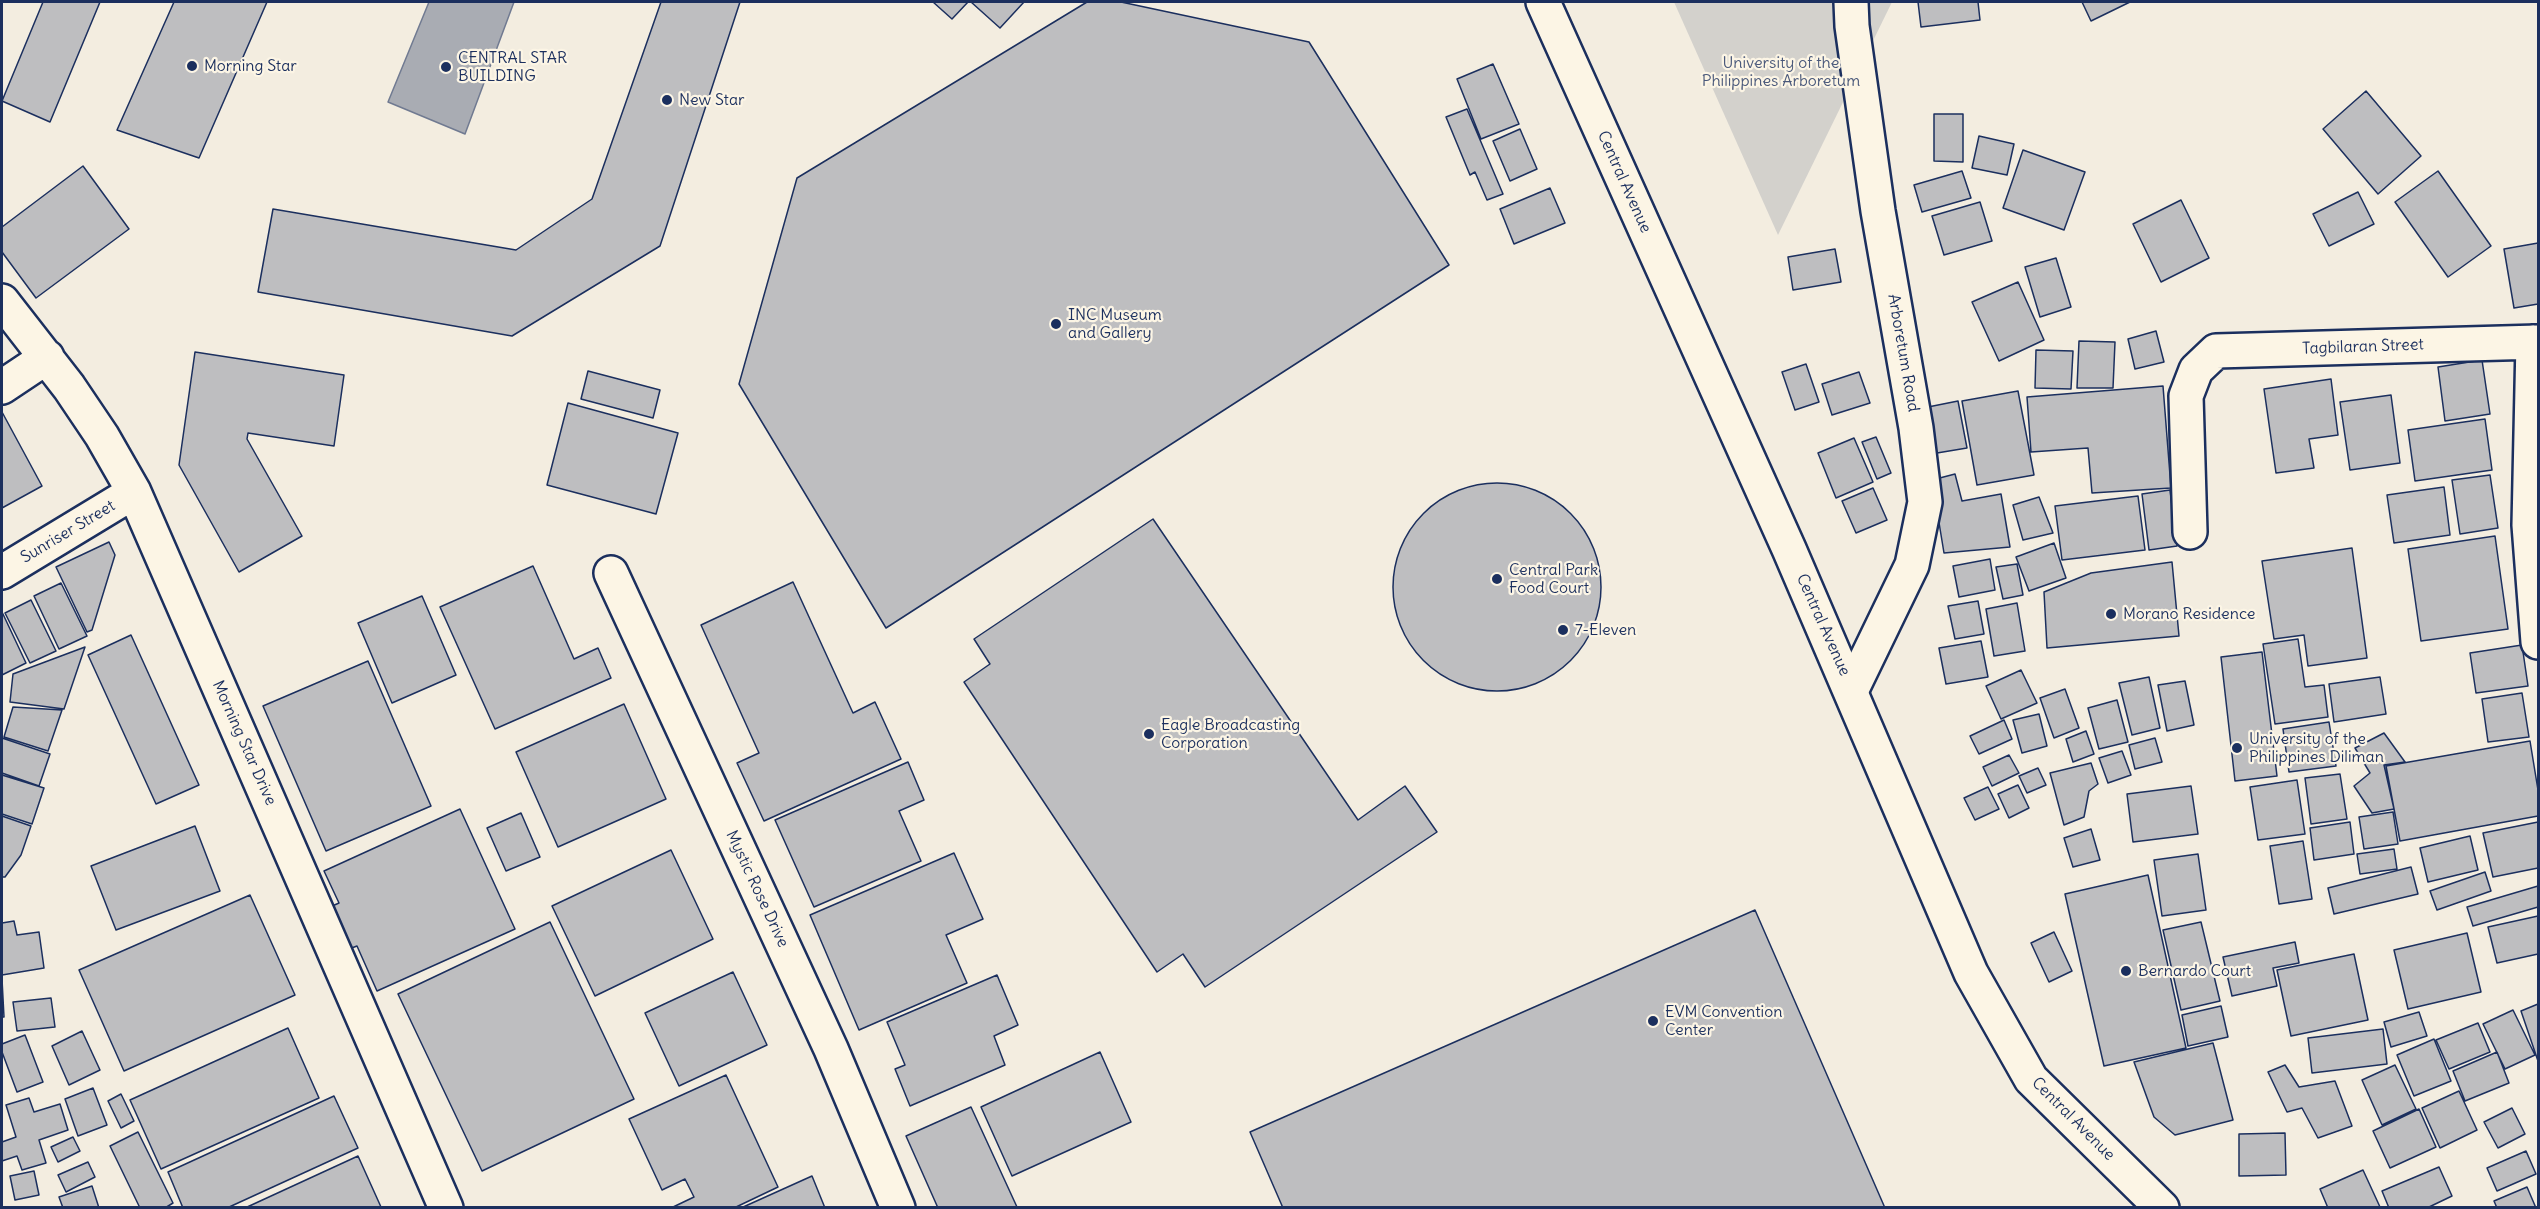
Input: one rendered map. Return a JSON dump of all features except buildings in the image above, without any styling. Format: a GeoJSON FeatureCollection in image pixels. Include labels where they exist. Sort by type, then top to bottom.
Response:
{"type":"FeatureCollection","features":[{"type":"Feature","properties":{"kind":"street","name":"Central Avenue"},"geometry":{"type":"LineString","coordinates":[[1543,2],[1851,691],[1971,973],[2031,1079],[2162,1208]]}},
{"type":"Feature","properties":{"kind":"street","name":"Arboretum Road"},"geometry":{"type":"LineString","coordinates":[[1851,2],[1852,26],[1878,211],[1916,428],[1925,502],[1912,566],[1851,691]]}},
{"type":"Feature","properties":{"kind":"street","name":"Morning Star Drive"},"geometry":{"type":"LineString","coordinates":[[2,301],[46,357],[102,436],[134,492],[446,1208]]}},
{"type":"Feature","properties":{"kind":"street"},"geometry":{"type":"LineString","coordinates":[[2536,342],[2529,525],[2538,642]]}},
{"type":"Feature","properties":{"kind":"street","name":"Tagbilaran Street"},"geometry":{"type":"LineString","coordinates":[[2190,532],[2186,396],[2196,370],[2216,351],[2536,342]]}},
{"type":"Feature","properties":{"kind":"street"},"geometry":{"type":"LineString","coordinates":[[2,387],[46,357]]}},
{"type":"Feature","properties":{"kind":"street","name":"Sunriser Street"},"geometry":{"type":"LineString","coordinates":[[2,572],[134,492]]}},
{"type":"Feature","properties":{"kind":"street","name":"Mystic Rose Drive"},"geometry":{"type":"LineString","coordinates":[[611,573],[831,1049],[898,1208]]}},
{"type":"Feature","properties":{"kind":"green space","name":"University of the Philippines Arboretum"},"geometry":{"type":"Polygon","coordinates":[[[1674,2],[1892,2],[1778,235],[1674,2]]]}},
{"type":"Feature","properties":{"kind":"shaded area","name":"CENTRAL STAR BUILDING"},"geometry":{"type":"Polygon","coordinates":[[[429,2],[514,2],[465,134],[388,102],[429,2]]]}},
{"type":"Feature","properties":{"kind":"place","name":"Morning Star"},"geometry":{"type":"Point","coordinates":[192,66]}},
{"type":"Feature","properties":{"kind":"place","name":"CENTRAL STAR BUILDING"},"geometry":{"type":"Point","coordinates":[446,67]}},
{"type":"Feature","properties":{"kind":"place","name":"New Star"},"geometry":{"type":"Point","coordinates":[667,100]}},
{"type":"Feature","properties":{"kind":"place","name":"INC Museum and Gallery"},"geometry":{"type":"Point","coordinates":[1056,324]}},
{"type":"Feature","properties":{"kind":"place","name":"Central Park Food Court"},"geometry":{"type":"Point","coordinates":[1497,579]}},
{"type":"Feature","properties":{"kind":"place","name":"Morano Residence"},"geometry":{"type":"Point","coordinates":[2111,614]}},
{"type":"Feature","properties":{"kind":"place","name":"7-Eleven"},"geometry":{"type":"Point","coordinates":[1563,630]}},
{"type":"Feature","properties":{"kind":"place","name":"Eagle Broadcasting Corporation"},"geometry":{"type":"Point","coordinates":[1149,734]}},
{"type":"Feature","properties":{"kind":"place","name":"University of the Philippines Diliman"},"geometry":{"type":"Point","coordinates":[2237,748]}},
{"type":"Feature","properties":{"kind":"place","name":"Bernardo Court"},"geometry":{"type":"Point","coordinates":[2126,971]}},
{"type":"Feature","properties":{"kind":"place","name":"EVM Convention Center"},"geometry":{"type":"Point","coordinates":[1653,1021]}}]}
